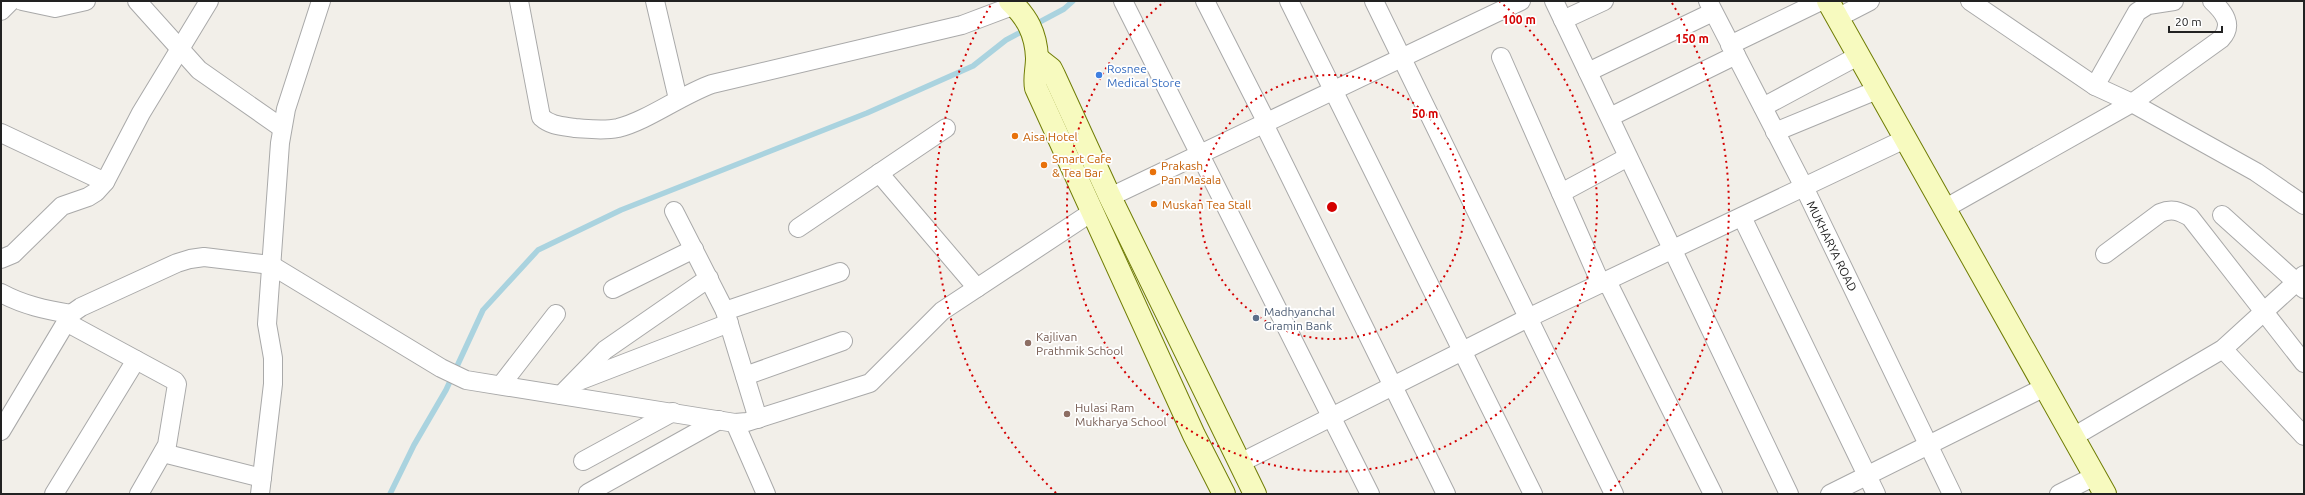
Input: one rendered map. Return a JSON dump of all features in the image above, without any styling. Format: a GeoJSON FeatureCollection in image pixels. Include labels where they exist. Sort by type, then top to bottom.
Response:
{"type":"FeatureCollection","features":[{"type":"Feature","properties":{"kind":"main road"},"geometry":{"type":"LineString","coordinates":[[1016,6],[1034,35],[1037,58],[1034,80],[1036,88],[1194,435],[1224,494]]}},
{"type":"Feature","properties":{"kind":"main road"},"geometry":{"type":"LineString","coordinates":[[1832,9],[2100,485]]}},
{"type":"Feature","properties":{"kind":"main road"},"geometry":{"type":"LineString","coordinates":[[1037,58],[1051,69],[1110,197],[1255,494]]}},
{"type":"Feature","properties":{"kind":"street"},"geometry":{"type":"LineString","coordinates":[[1,11],[11,1]]}},
{"type":"Feature","properties":{"kind":"street"},"geometry":{"type":"LineString","coordinates":[[22,1],[55,8],[86,1]]}},
{"type":"Feature","properties":{"kind":"street"},"geometry":{"type":"LineString","coordinates":[[137,1],[199,70],[282,128]]}},
{"type":"Feature","properties":{"kind":"street"},"geometry":{"type":"LineString","coordinates":[[1,259],[13,254],[62,206],[88,197],[96,192],[105,182],[141,113],[209,1]]}},
{"type":"Feature","properties":{"kind":"street"},"geometry":{"type":"LineString","coordinates":[[163,453],[261,486],[273,384],[273,358],[267,324],[282,128],[286,109],[321,1]]}},
{"type":"Feature","properties":{"kind":"street"},"geometry":{"type":"LineString","coordinates":[[518,1],[538,110],[541,117],[547,122],[556,126],[596,130],[617,128],[627,125],[678,99],[712,84],[962,25],[1016,6]]}},
{"type":"Feature","properties":{"kind":"street"},"geometry":{"type":"LineString","coordinates":[[655,1],[678,99]]}},
{"type":"Feature","properties":{"kind":"street"},"geometry":{"type":"LineString","coordinates":[[1123,1],[1370,494]]}},
{"type":"Feature","properties":{"kind":"street"},"geometry":{"type":"LineString","coordinates":[[1205,1],[1446,494]]}},
{"type":"Feature","properties":{"kind":"street"},"geometry":{"type":"LineString","coordinates":[[1289,1],[1533,494]]}},
{"type":"Feature","properties":{"kind":"street"},"geometry":{"type":"LineString","coordinates":[[1374,1],[1614,494]]}},
{"type":"Feature","properties":{"kind":"street"},"geometry":{"type":"LineString","coordinates":[[1110,197],[1266,124],[1521,1]]}},
{"type":"Feature","properties":{"kind":"street"},"geometry":{"type":"LineString","coordinates":[[1554,1],[1789,494]]}},
{"type":"Feature","properties":{"kind":"street"},"geometry":{"type":"LineString","coordinates":[[1563,20],[1604,1]]}},
{"type":"Feature","properties":{"kind":"street"},"geometry":{"type":"LineString","coordinates":[[1610,117],[1821,1]]}},
{"type":"Feature","properties":{"kind":"street"},"geometry":{"type":"LineString","coordinates":[[1832,9],[1870,1]]}},
{"type":"Feature","properties":{"kind":"street"},"geometry":{"type":"LineString","coordinates":[[1970,1],[2095,86],[2132,104],[2256,172],[2304,204]]}},
{"type":"Feature","properties":{"kind":"street"},"geometry":{"type":"LineString","coordinates":[[2095,86],[2137,12],[2147,3],[2174,1]]}},
{"type":"Feature","properties":{"kind":"street"},"geometry":{"type":"LineString","coordinates":[[1944,209],[2132,104],[2225,35],[2228,28],[2228,20],[2212,1]]}},
{"type":"Feature","properties":{"kind":"street"},"geometry":{"type":"LineString","coordinates":[[1588,72],[1711,6]]}},
{"type":"Feature","properties":{"kind":"street","name":"MUKHARYA ROAD"},"geometry":{"type":"LineString","coordinates":[[1711,6],[1804,187],[1952,494]]}},
{"type":"Feature","properties":{"kind":"street"},"geometry":{"type":"LineString","coordinates":[[1762,107],[1858,56]]}},
{"type":"Feature","properties":{"kind":"street"},"geometry":{"type":"LineString","coordinates":[[1501,57],[1561,193],[1604,282],[1713,494]]}},
{"type":"Feature","properties":{"kind":"street"},"geometry":{"type":"LineString","coordinates":[[1775,132],[1877,90]]}},
{"type":"Feature","properties":{"kind":"street"},"geometry":{"type":"LineString","coordinates":[[798,228],[946,128]]}},
{"type":"Feature","properties":{"kind":"street"},"geometry":{"type":"LineString","coordinates":[[1,133],[105,182]]}},
{"type":"Feature","properties":{"kind":"street"},"geometry":{"type":"LineString","coordinates":[[1240,463],[1528,318],[1905,139]]}},
{"type":"Feature","properties":{"kind":"street"},"geometry":{"type":"LineString","coordinates":[[1561,193],[1628,157]]}},
{"type":"Feature","properties":{"kind":"street"},"geometry":{"type":"LineString","coordinates":[[879,173],[977,288]]}},
{"type":"Feature","properties":{"kind":"street"},"geometry":{"type":"LineString","coordinates":[[2106,254],[2160,213],[2169,209],[2178,211],[2190,217],[2304,364]]}},
{"type":"Feature","properties":{"kind":"street"},"geometry":{"type":"LineString","coordinates":[[674,211],[709,278],[727,317],[758,419]]}},
{"type":"Feature","properties":{"kind":"street"},"geometry":{"type":"LineString","coordinates":[[1,431],[68,318],[81,307],[156,272],[190,259],[204,257],[271,265],[441,368],[466,380],[501,385],[566,389],[673,412],[727,421],[758,419],[870,383],[942,311],[1092,212]]}},
{"type":"Feature","properties":{"kind":"street"},"geometry":{"type":"LineString","coordinates":[[2073,437],[2222,349],[2263,312],[2302,282],[2222,215]]}},
{"type":"Feature","properties":{"kind":"street"},"geometry":{"type":"LineString","coordinates":[[1742,217],[1876,494]]}},
{"type":"Feature","properties":{"kind":"street"},"geometry":{"type":"LineString","coordinates":[[613,289],[694,249]]}},
{"type":"Feature","properties":{"kind":"street"},"geometry":{"type":"LineString","coordinates":[[566,389],[727,317],[840,272]]}},
{"type":"Feature","properties":{"kind":"street"},"geometry":{"type":"LineString","coordinates":[[566,389],[605,350],[709,278]]}},
{"type":"Feature","properties":{"kind":"street"},"geometry":{"type":"LineString","coordinates":[[1,293],[13,300],[68,318],[136,360],[175,381],[177,384],[167,445],[139,494]]}},
{"type":"Feature","properties":{"kind":"street"},"geometry":{"type":"LineString","coordinates":[[501,385],[556,314]]}},
{"type":"Feature","properties":{"kind":"street"},"geometry":{"type":"LineString","coordinates":[[745,376],[844,341]]}},
{"type":"Feature","properties":{"kind":"street"},"geometry":{"type":"LineString","coordinates":[[2222,349],[2304,436]]}},
{"type":"Feature","properties":{"kind":"street"},"geometry":{"type":"LineString","coordinates":[[54,494],[136,360]]}},
{"type":"Feature","properties":{"kind":"street"},"geometry":{"type":"LineString","coordinates":[[1830,494],[2044,387]]}},
{"type":"Feature","properties":{"kind":"street"},"geometry":{"type":"LineString","coordinates":[[583,461],[673,412]]}},
{"type":"Feature","properties":{"kind":"street"},"geometry":{"type":"LineString","coordinates":[[588,493],[727,421]]}},
{"type":"Feature","properties":{"kind":"street"},"geometry":{"type":"LineString","coordinates":[[727,421],[766,494]]}},
{"type":"Feature","properties":{"kind":"street"},"geometry":{"type":"LineString","coordinates":[[2059,494],[2100,485]]}},
{"type":"Feature","properties":{"kind":"waterway"},"geometry":{"type":"LineString","coordinates":[[1034,25],[1064,9],[1073,1]]}},
{"type":"Feature","properties":{"kind":"waterway"},"geometry":{"type":"LineString","coordinates":[[390,494],[414,445],[446,390],[483,310],[538,250],[621,210],[867,113],[973,66],[1006,40],[1027,29]]}},
{"type":"Feature","properties":{"kind":"place","name":"Rosnee Medical Store"},"geometry":{"type":"Point","coordinates":[1099,75]}},
{"type":"Feature","properties":{"kind":"place","name":"Aisa Hotel"},"geometry":{"type":"Point","coordinates":[1015,136]}},
{"type":"Feature","properties":{"kind":"place","name":"Smart Cafe & Tea Bar"},"geometry":{"type":"Point","coordinates":[1044,165]}},
{"type":"Feature","properties":{"kind":"place","name":"Prakash Pan Masala"},"geometry":{"type":"Point","coordinates":[1153,172]}},
{"type":"Feature","properties":{"kind":"place","name":"Muskan Tea Stall"},"geometry":{"type":"Point","coordinates":[1154,204]}},
{"type":"Feature","properties":{"kind":"place","name":"Madhyanchal Gramin Bank"},"geometry":{"type":"Point","coordinates":[1256,318]}},
{"type":"Feature","properties":{"kind":"place","name":"Kajlivan Prathmik School"},"geometry":{"type":"Point","coordinates":[1028,343]}},
{"type":"Feature","properties":{"kind":"place","name":"Hulasi Ram Mukharya School"},"geometry":{"type":"Point","coordinates":[1067,414]}}]}
